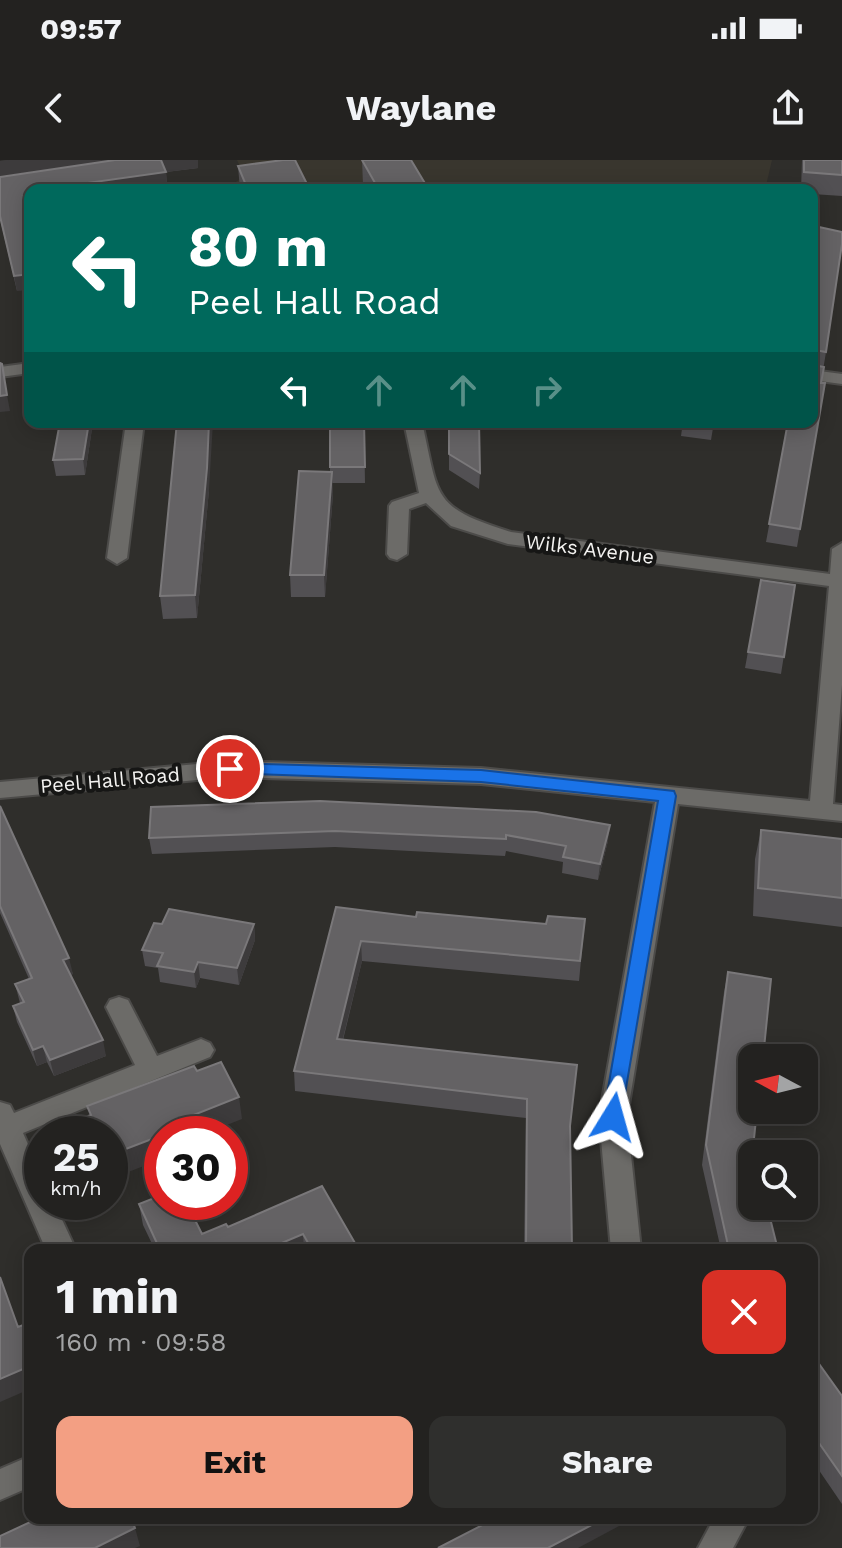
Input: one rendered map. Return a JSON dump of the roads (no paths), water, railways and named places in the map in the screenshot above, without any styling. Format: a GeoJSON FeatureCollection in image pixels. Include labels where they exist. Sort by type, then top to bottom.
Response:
{"type":"FeatureCollection","features":[{"type":"Feature","properties":{"kind":"street"},"geometry":{"type":"LineString","coordinates":[[0,372],[24,369]]}},
{"type":"Feature","properties":{"kind":"street"},"geometry":{"type":"LineString","coordinates":[[818,376],[842,379]]}},
{"type":"Feature","properties":{"kind":"street"},"geometry":{"type":"LineString","coordinates":[[117,558],[134,428]]}},
{"type":"Feature","properties":{"kind":"street"},"geometry":{"type":"LineString","coordinates":[[397,554],[399,506],[429,496],[414,428]]}},
{"type":"Feature","properties":{"kind":"street","name":"Wilks Avenue"},"geometry":{"type":"LineString","coordinates":[[429,496],[458,522],[508,538],[840,574]]}},
{"type":"Feature","properties":{"kind":"street"},"geometry":{"type":"LineString","coordinates":[[832,811],[840,574]]}},
{"type":"Feature","properties":{"kind":"street","name":"Peel Hall Road"},"geometry":{"type":"LineString","coordinates":[[0,790],[230,769],[481,776],[832,811]]}},
{"type":"Feature","properties":{"kind":"street"},"geometry":{"type":"LineString","coordinates":[[625,1244],[613,1117],[668,796]]}},
{"type":"Feature","properties":{"kind":"street"},"geometry":{"type":"LineString","coordinates":[[119,1007],[150,1069]]}},
{"type":"Feature","properties":{"kind":"street"},"geometry":{"type":"LineString","coordinates":[[58,1244],[2,1123],[201,1050]]}},
{"type":"Feature","properties":{"kind":"street"},"geometry":{"type":"LineString","coordinates":[[0,1485],[24,1474]]}},
{"type":"Feature","properties":{"kind":"street"},"geometry":{"type":"LineString","coordinates":[[714,1548],[729,1524]]}}]}
